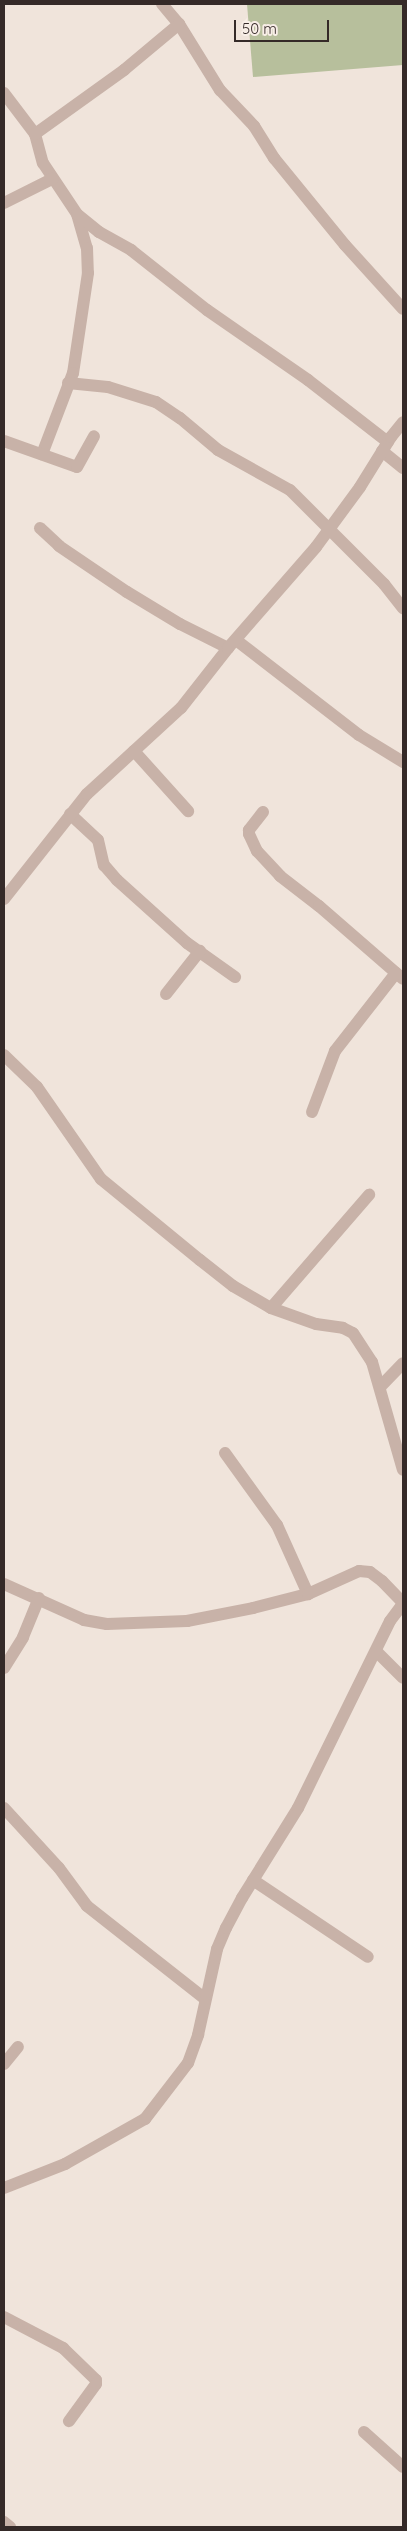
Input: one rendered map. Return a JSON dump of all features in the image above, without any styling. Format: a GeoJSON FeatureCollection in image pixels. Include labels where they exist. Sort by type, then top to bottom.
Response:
{"type":"FeatureCollection","features":[{"type":"Feature","properties":{"kind":"street"},"geometry":{"type":"LineString","coordinates":[[162,4],[179,24],[220,90],[254,126],[274,158],[345,245],[403,309]]}},
{"type":"Feature","properties":{"kind":"street"},"geometry":{"type":"LineString","coordinates":[[35,134],[124,70],[179,24]]}},
{"type":"Feature","properties":{"kind":"street"},"geometry":{"type":"LineString","coordinates":[[4,93],[35,134],[43,163],[52,179],[78,214],[99,232],[131,250],[207,310],[308,380],[385,446],[403,468]]}},
{"type":"Feature","properties":{"kind":"street"},"geometry":{"type":"LineString","coordinates":[[4,203],[52,179]]}},
{"type":"Feature","properties":{"kind":"street"},"geometry":{"type":"LineString","coordinates":[[42,454],[73,373],[78,346],[88,273],[87,248],[78,214]]}},
{"type":"Feature","properties":{"kind":"street"},"geometry":{"type":"LineString","coordinates":[[68,383],[108,387],[156,402],[180,418],[218,450],[290,490],[384,584],[403,608]]}},
{"type":"Feature","properties":{"kind":"street"},"geometry":{"type":"LineString","coordinates":[[4,899],[87,794],[181,708],[232,644],[329,530],[403,422]]}},
{"type":"Feature","properties":{"kind":"street"},"geometry":{"type":"LineString","coordinates":[[4,441],[77,467],[94,436]]}},
{"type":"Feature","properties":{"kind":"street"},"geometry":{"type":"LineString","coordinates":[[40,528],[59,546],[127,592],[180,624],[232,644],[358,736],[403,762]]}},
{"type":"Feature","properties":{"kind":"street"},"geometry":{"type":"LineString","coordinates":[[134,751],[188,811]]}},
{"type":"Feature","properties":{"kind":"street"},"geometry":{"type":"LineString","coordinates":[[262,812],[249,830],[256,851],[280,876],[319,906],[400,976],[335,1051],[312,1112]]}},
{"type":"Feature","properties":{"kind":"street"},"geometry":{"type":"LineString","coordinates":[[70,814],[98,840],[104,865],[117,880],[200,951],[235,977]]}},
{"type":"Feature","properties":{"kind":"street"},"geometry":{"type":"LineString","coordinates":[[166,994],[200,951]]}},
{"type":"Feature","properties":{"kind":"street"},"geometry":{"type":"LineString","coordinates":[[4,1055],[37,1087],[101,1179],[233,1286],[271,1308],[316,1324],[342,1328],[353,1333],[372,1362],[403,1470]]}},
{"type":"Feature","properties":{"kind":"street"},"geometry":{"type":"LineString","coordinates":[[271,1308],[369,1195]]}},
{"type":"Feature","properties":{"kind":"street"},"geometry":{"type":"LineString","coordinates":[[380,1387],[403,1363]]}},
{"type":"Feature","properties":{"kind":"street"},"geometry":{"type":"LineString","coordinates":[[225,1453],[277,1525],[308,1594]]}},
{"type":"Feature","properties":{"kind":"street"},"geometry":{"type":"LineString","coordinates":[[4,1584],[97,1624],[187,1621],[253,1608],[308,1594],[359,1571],[370,1572],[382,1581],[403,1604],[390,1622],[298,1808],[242,1898],[217,1949],[198,2035],[188,2063],[170,2089],[145,2119],[65,2164],[4,2188]]}},
{"type":"Feature","properties":{"kind":"street"},"geometry":{"type":"LineString","coordinates":[[4,1668],[23,1637],[39,1598]]}},
{"type":"Feature","properties":{"kind":"street"},"geometry":{"type":"LineString","coordinates":[[376,1651],[403,1678]]}},
{"type":"Feature","properties":{"kind":"street"},"geometry":{"type":"LineString","coordinates":[[4,1808],[53,1862],[87,1906],[205,1999]]}},
{"type":"Feature","properties":{"kind":"street"},"geometry":{"type":"LineString","coordinates":[[253,1880],[368,1957]]}},
{"type":"Feature","properties":{"kind":"street"},"geometry":{"type":"LineString","coordinates":[[4,2064],[18,2047]]}},
{"type":"Feature","properties":{"kind":"street"},"geometry":{"type":"LineString","coordinates":[[4,2317],[63,2348],[96,2380],[96,2384],[69,2421]]}},
{"type":"Feature","properties":{"kind":"street"},"geometry":{"type":"LineString","coordinates":[[364,2432],[403,2467]]}},
{"type":"Feature","properties":{"kind":"green space"},"geometry":{"type":"Polygon","coordinates":[[[247,4],[403,4],[403,65],[253,77],[247,4]]]}}]}
